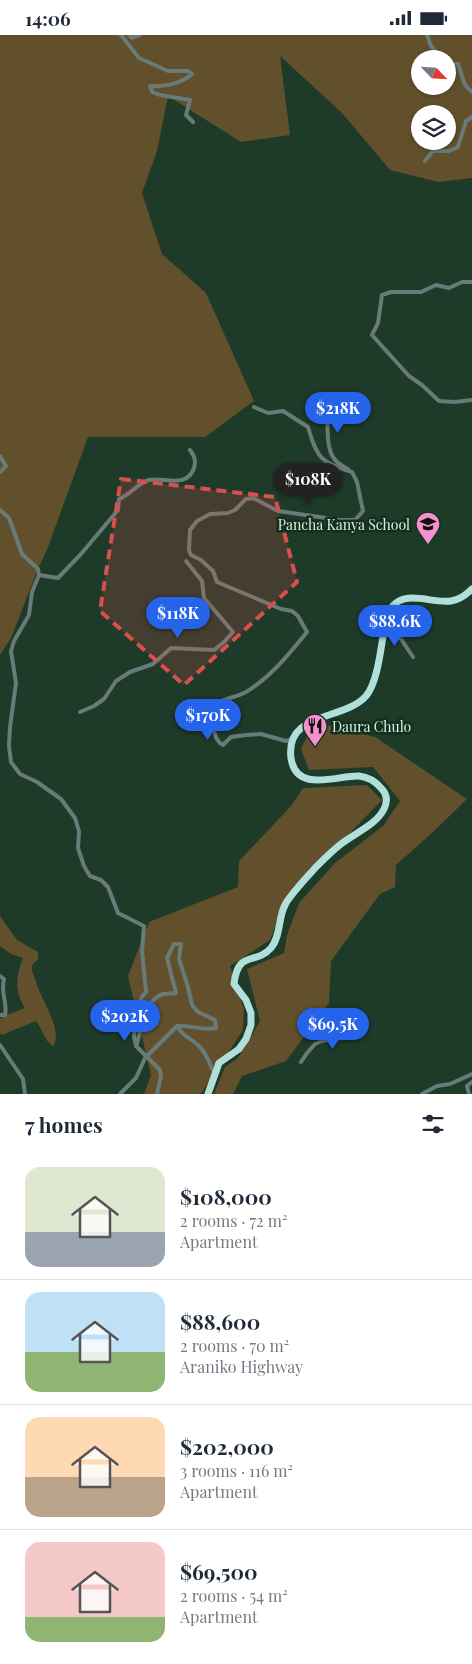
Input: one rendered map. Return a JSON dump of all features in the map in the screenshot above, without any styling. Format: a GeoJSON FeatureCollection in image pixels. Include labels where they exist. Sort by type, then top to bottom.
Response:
{"type":"FeatureCollection","features":[{"type":"Feature","properties":{"kind":"highway"},"geometry":{"type":"LineString","coordinates":[[208,1094],[219,1063],[238,1049],[246,1039],[251,1025],[251,1013],[246,1001],[234,984],[236,971],[240,964],[270,949],[276,940],[285,904],[327,856],[341,844],[374,822],[386,806],[387,799],[384,791],[374,780],[360,776],[322,781],[304,777],[298,772],[291,757],[293,739],[310,721],[354,705],[366,696],[373,683],[384,627],[391,608],[400,600],[417,598],[452,601],[464,596],[472,589]]}},
{"type":"Feature","properties":{"kind":"street"},"geometry":{"type":"LineString","coordinates":[[121,35],[139,58],[168,71],[188,71],[192,74],[171,85],[150,86],[152,92],[160,95],[190,100],[186,115],[193,122]]}},
{"type":"Feature","properties":{"kind":"street"},"geometry":{"type":"LineString","coordinates":[[130,35],[132,38],[140,35]]}},
{"type":"Feature","properties":{"kind":"street"},"geometry":{"type":"LineString","coordinates":[[427,35],[434,50]]}},
{"type":"Feature","properties":{"kind":"street"},"geometry":{"type":"LineString","coordinates":[[456,64],[458,64],[465,85],[472,93]]}},
{"type":"Feature","properties":{"kind":"street"},"geometry":{"type":"LineString","coordinates":[[425,161],[433,151],[449,151],[458,147],[466,121],[472,117]]}},
{"type":"Feature","properties":{"kind":"street"},"geometry":{"type":"LineString","coordinates":[[472,282],[462,282],[449,288],[436,285],[421,292],[391,292],[382,295],[378,323],[372,335],[409,376],[439,401],[472,400]]}},
{"type":"Feature","properties":{"kind":"street"},"geometry":{"type":"LineString","coordinates":[[293,739],[286,741],[266,735],[254,734],[230,737],[223,745],[214,734],[215,707],[217,703],[244,693],[263,681],[307,632],[298,616],[292,611],[281,609],[217,582],[213,571],[201,560],[191,555],[188,550],[190,529],[197,521],[210,514],[228,513],[235,510],[246,499],[253,498],[278,511],[340,520],[355,520],[363,511],[357,482],[352,472],[333,459],[329,447],[329,406],[331,398],[334,401],[336,417],[340,421],[345,420],[351,414],[364,407]]}},
{"type":"Feature","properties":{"kind":"street"},"geometry":{"type":"LineString","coordinates":[[254,407],[268,413],[283,411],[297,419],[308,427],[319,456],[336,467],[352,472]]}},
{"type":"Feature","properties":{"kind":"street"},"geometry":{"type":"LineString","coordinates":[[39,575],[58,579],[118,510],[119,499],[131,493],[139,484],[149,480],[169,481],[185,479],[192,475],[196,462],[194,455],[190,451]]}},
{"type":"Feature","properties":{"kind":"street"},"geometry":{"type":"LineString","coordinates":[[0,456],[6,466],[0,472]]}},
{"type":"Feature","properties":{"kind":"street"},"geometry":{"type":"LineString","coordinates":[[0,510],[9,518],[22,555],[38,569],[39,575],[32,592],[29,615],[14,641],[11,651],[16,683],[10,727],[9,747],[11,762],[20,774],[37,782],[61,799],[75,818],[79,831],[78,848],[84,866],[90,876],[101,880],[108,887],[118,913],[144,926],[142,951],[146,992],[136,1009],[134,1037],[136,1046],[159,1067],[161,1073],[157,1094]]}},
{"type":"Feature","properties":{"kind":"street"},"geometry":{"type":"LineString","coordinates":[[80,712],[104,699],[116,681],[130,672],[153,664],[171,648],[214,650],[233,632],[204,598],[202,581],[186,561]]}},
{"type":"Feature","properties":{"kind":"street"},"geometry":{"type":"LineString","coordinates":[[384,627],[399,636],[413,657]]}},
{"type":"Feature","properties":{"kind":"street"},"geometry":{"type":"LineString","coordinates":[[120,1094],[136,1078],[146,1057],[178,1026],[188,1025],[209,1030],[216,1028],[215,1020],[198,1012],[192,1005],[179,959],[181,945],[174,944],[167,957],[176,993],[162,994],[153,1001],[143,1018],[136,1046]]}},
{"type":"Feature","properties":{"kind":"street"},"geometry":{"type":"LineString","coordinates":[[0,976],[4,979],[2,988],[6,1007],[5,1015],[0,1015]]}},
{"type":"Feature","properties":{"kind":"street"},"geometry":{"type":"LineString","coordinates":[[178,1026],[182,1034],[198,1045],[208,1059],[212,1069],[216,1070]]}},
{"type":"Feature","properties":{"kind":"street"},"geometry":{"type":"LineString","coordinates":[[301,1062],[306,1053],[315,1044],[342,1038],[357,1029]]}},
{"type":"Feature","properties":{"kind":"street"},"geometry":{"type":"LineString","coordinates":[[0,1045],[24,1079],[25,1094]]}},
{"type":"Feature","properties":{"kind":"street"},"geometry":{"type":"LineString","coordinates":[[422,1094],[437,1086],[450,1084],[472,1075]]}},
{"type":"Feature","properties":{"kind":"street"},"geometry":{"type":"LineString","coordinates":[[469,1094],[466,1087],[472,1082]]}},
{"type":"Feature","properties":{"kind":"highlighted area"},"geometry":{"type":"Polygon","coordinates":[[[121,479],[275,497],[297,582],[184,685],[100,611],[121,479]]]}},
{"type":"Feature","properties":{"kind":"shaded area"},"geometry":{"type":"Polygon","coordinates":[[[0,35],[472,35],[472,178],[438,182],[390,170],[342,113],[280,56],[290,135],[241,142],[168,96],[157,151],[142,193],[162,254],[206,293],[254,401],[205,437],[88,437],[47,550],[11,638],[0,655],[0,35]]]}},
{"type":"Feature","properties":{"kind":"shaded area"},"geometry":{"type":"Polygon","coordinates":[[[314,722],[375,737],[467,799],[396,865],[395,887],[380,894],[331,961],[329,1003],[286,1061],[242,1076],[233,1094],[214,1094],[225,1067],[238,1058],[260,1021],[247,969],[284,953],[287,935],[299,903],[335,863],[383,826],[400,801],[373,767],[309,770],[301,749],[314,722]]]}},
{"type":"Feature","properties":{"kind":"shaded area"},"geometry":{"type":"Polygon","coordinates":[[[367,785],[382,800],[286,899],[270,940],[230,966],[244,1009],[243,1030],[201,1094],[144,1094],[151,1075],[128,976],[149,922],[238,887],[239,861],[291,806],[303,788],[367,785]]]}},
{"type":"Feature","properties":{"kind":"shaded area"},"geometry":{"type":"Polygon","coordinates":[[[0,916],[17,940],[38,952],[38,959],[32,965],[32,971],[54,1026],[56,1034],[53,1046],[47,1041],[36,1021],[3,1035],[0,1034],[0,1019],[25,1008],[19,996],[17,983],[23,958],[11,954],[0,946],[0,916]]]}},
{"type":"Feature","properties":{"kind":"place","name":"Pancha Kanya School"},"geometry":{"type":"Point","coordinates":[428,545]}},
{"type":"Feature","properties":{"kind":"place","name":"Daura Chulo"},"geometry":{"type":"Point","coordinates":[315,747]}}]}
